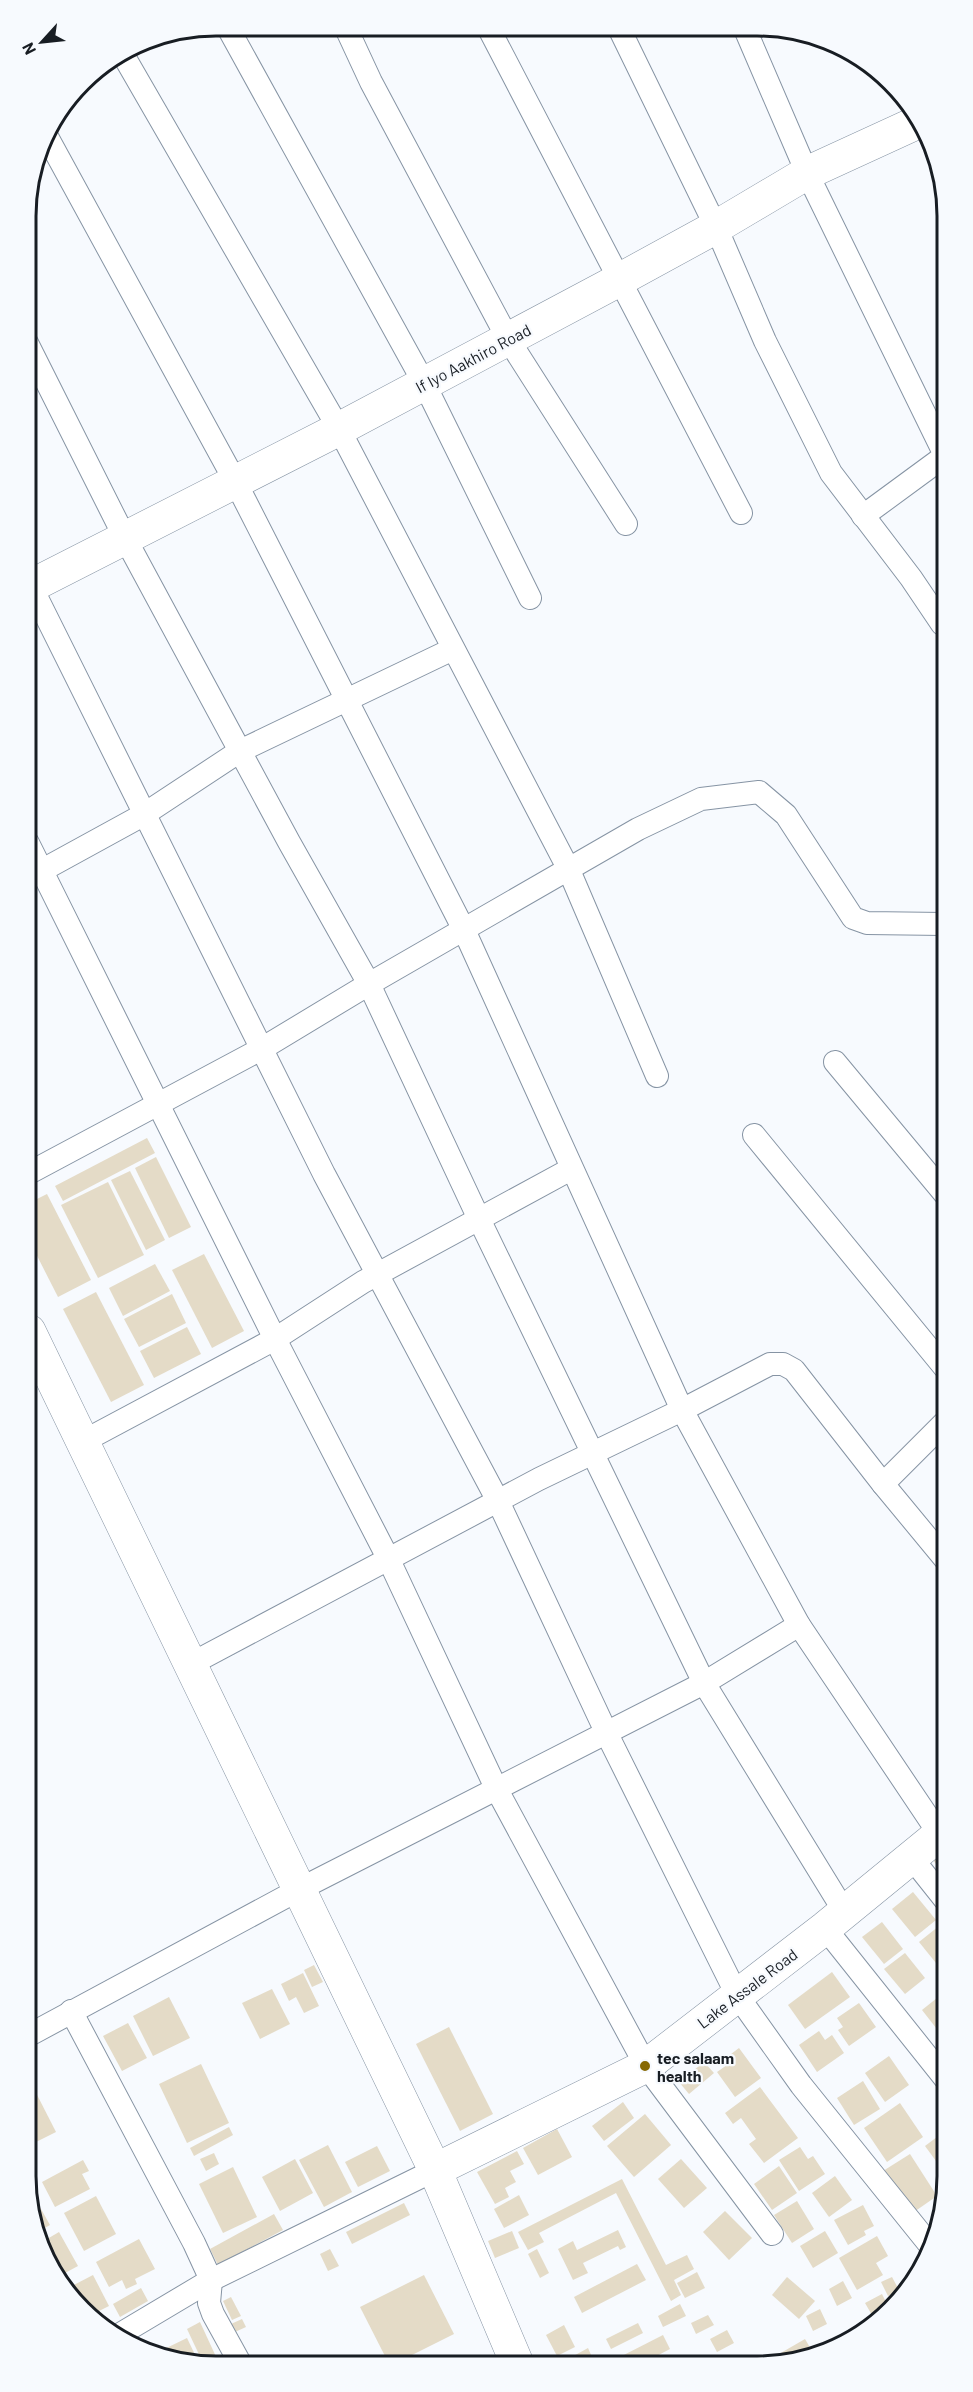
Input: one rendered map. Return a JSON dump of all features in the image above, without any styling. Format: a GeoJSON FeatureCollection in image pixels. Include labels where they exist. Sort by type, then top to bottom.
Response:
{"type":"FeatureCollection","features":[{"type":"Feature","properties":{"kind":"street"},"geometry":{"type":"LineString","coordinates":[[233,36],[424,383],[530,598]]}},
{"type":"Feature","properties":{"kind":"street"},"geometry":{"type":"LineString","coordinates":[[349,36],[370,82],[508,339],[626,524]]}},
{"type":"Feature","properties":{"kind":"street"},"geometry":{"type":"LineString","coordinates":[[493,36],[741,513]]}},
{"type":"Feature","properties":{"kind":"street"},"geometry":{"type":"LineString","coordinates":[[623,36],[716,227],[765,341],[831,473],[937,617]]}},
{"type":"Feature","properties":{"kind":"street"},"geometry":{"type":"LineString","coordinates":[[748,36],[807,173],[937,439]]}},
{"type":"Feature","properties":{"kind":"street"},"geometry":{"type":"LineString","coordinates":[[126,60],[339,429],[568,868],[657,1076]]}},
{"type":"Feature","properties":{"kind":"street","name":"If Iyo Aakhiro Road"},"geometry":{"type":"LineString","coordinates":[[36,581],[339,429],[716,227],[807,173],[912,125]]}},
{"type":"Feature","properties":{"kind":"street"},"geometry":{"type":"LineString","coordinates":[[51,144],[235,481],[464,930],[571,1170],[682,1410],[799,1625],[937,1823]]}},
{"type":"Feature","properties":{"kind":"street"},"geometry":{"type":"LineString","coordinates":[[36,361],[125,538],[369,984],[479,1219],[594,1452],[704,1683],[834,1920],[937,2067]]}},
{"type":"Feature","properties":{"kind":"street"},"geometry":{"type":"LineString","coordinates":[[863,516],[937,462]]}},
{"type":"Feature","properties":{"kind":"street"},"geometry":{"type":"LineString","coordinates":[[36,598],[143,815],[263,1048],[324,1174],[498,1501],[607,1734],[736,1995],[808,2094],[928,2232]]}},
{"type":"Feature","properties":{"kind":"street"},"geometry":{"type":"LineString","coordinates":[[36,873],[143,815],[240,751],[453,649]]}},
{"type":"Feature","properties":{"kind":"street"},"geometry":{"type":"LineString","coordinates":[[36,1169],[263,1048],[568,868],[638,829],[701,799],[759,792],[786,815],[853,918],[867,923],[937,924]]}},
{"type":"Feature","properties":{"kind":"street"},"geometry":{"type":"LineString","coordinates":[[36,876],[160,1104],[275,1339],[388,1558],[496,1788],[646,2066],[772,2234]]}},
{"type":"Feature","properties":{"kind":"street"},"geometry":{"type":"LineString","coordinates":[[835,1062],[937,1185]]}},
{"type":"Feature","properties":{"kind":"street"},"geometry":{"type":"LineString","coordinates":[[754,1135],[937,1358]]}},
{"type":"Feature","properties":{"kind":"street"},"geometry":{"type":"LineString","coordinates":[[82,1442],[275,1339],[377,1274],[571,1170]]}},
{"type":"Feature","properties":{"kind":"street"},"geometry":{"type":"LineString","coordinates":[[36,1346],[435,2170],[514,2356]]}},
{"type":"Feature","properties":{"kind":"street"},"geometry":{"type":"LineString","coordinates":[[189,1665],[498,1501],[770,1364],[783,1364],[794,1370],[937,1549]]}},
{"type":"Feature","properties":{"kind":"street"},"geometry":{"type":"LineString","coordinates":[[883,1484],[937,1430]]}},
{"type":"Feature","properties":{"kind":"street"},"geometry":{"type":"LineString","coordinates":[[36,2031],[300,1889],[704,1683],[799,1625]]}},
{"type":"Feature","properties":{"kind":"street","name":"Lake Assale Road"},"geometry":{"type":"LineString","coordinates":[[435,2170],[646,2066],[937,1837]]}},
{"type":"Feature","properties":{"kind":"street"},"geometry":{"type":"LineString","coordinates":[[911,1857],[937,1890]]}},
{"type":"Feature","properties":{"kind":"street"},"geometry":{"type":"LineString","coordinates":[[71,2011],[211,2280],[209,2303],[236,2356]]}},
{"type":"Feature","properties":{"kind":"street"},"geometry":{"type":"LineString","coordinates":[[125,2331],[211,2280],[435,2170]]}},
{"type":"Feature","properties":{"kind":"building"},"geometry":{"type":"Polygon","coordinates":[[[147,1138],[155,1153],[63,1201],[55,1186],[147,1138]]]}},
{"type":"Feature","properties":{"kind":"building"},"geometry":{"type":"Polygon","coordinates":[[[156,1157],[191,1227],[169,1238],[135,1168],[156,1157]]]}},
{"type":"Feature","properties":{"kind":"building"},"geometry":{"type":"Polygon","coordinates":[[[130,1171],[165,1240],[146,1250],[111,1180],[130,1171]]]}},
{"type":"Feature","properties":{"kind":"building"},"geometry":{"type":"Polygon","coordinates":[[[108,1182],[144,1255],[98,1278],[61,1205],[108,1182]]]}},
{"type":"Feature","properties":{"kind":"building"},"geometry":{"type":"Polygon","coordinates":[[[47,1194],[91,1280],[58,1297],[36,1254],[36,1200],[47,1194]]]}},
{"type":"Feature","properties":{"kind":"building"},"geometry":{"type":"Polygon","coordinates":[[[204,1254],[244,1331],[212,1348],[172,1270],[204,1254]]]}},
{"type":"Feature","properties":{"kind":"building"},"geometry":{"type":"Polygon","coordinates":[[[155,1264],[170,1291],[123,1316],[109,1288],[155,1264]]]}},
{"type":"Feature","properties":{"kind":"building"},"geometry":{"type":"Polygon","coordinates":[[[96,1292],[144,1385],[111,1402],[63,1309],[96,1292]]]}},
{"type":"Feature","properties":{"kind":"building"},"geometry":{"type":"Polygon","coordinates":[[[172,1294],[186,1323],[139,1347],[124,1319],[172,1294]]]}},
{"type":"Feature","properties":{"kind":"building"},"geometry":{"type":"Polygon","coordinates":[[[187,1327],[201,1354],[154,1378],[140,1351],[187,1327]]]}},
{"type":"Feature","properties":{"kind":"building"},"geometry":{"type":"Polygon","coordinates":[[[937,1851],[937,1865],[930,1856],[937,1851]]]}},
{"type":"Feature","properties":{"kind":"building"},"geometry":{"type":"Polygon","coordinates":[[[913,1892],[936,1920],[915,1937],[892,1909],[913,1892]]]}},
{"type":"Feature","properties":{"kind":"building"},"geometry":{"type":"Polygon","coordinates":[[[882,1922],[903,1949],[884,1964],[862,1937],[882,1922]]]}},
{"type":"Feature","properties":{"kind":"building"},"geometry":{"type":"Polygon","coordinates":[[[937,1928],[937,1964],[919,1942],[937,1928]]]}},
{"type":"Feature","properties":{"kind":"building"},"geometry":{"type":"Polygon","coordinates":[[[905,1953],[925,1978],[905,1994],[884,1969],[905,1953]]]}},
{"type":"Feature","properties":{"kind":"building"},"geometry":{"type":"Polygon","coordinates":[[[314,1965],[323,1982],[312,1987],[304,1970],[314,1965]]]}},
{"type":"Feature","properties":{"kind":"building"},"geometry":{"type":"Polygon","coordinates":[[[832,1972],[850,1997],[805,2029],[788,2005],[832,1972]]]}},
{"type":"Feature","properties":{"kind":"building"},"geometry":{"type":"Polygon","coordinates":[[[303,1973],[319,2006],[304,2013],[296,1997],[289,2001],[281,1984],[303,1973]]]}},
{"type":"Feature","properties":{"kind":"building"},"geometry":{"type":"Polygon","coordinates":[[[272,1989],[290,2024],[260,2039],[242,2003],[272,1989]]]}},
{"type":"Feature","properties":{"kind":"building"},"geometry":{"type":"Polygon","coordinates":[[[169,1997],[190,2038],[153,2056],[133,2016],[169,1997]]]}},
{"type":"Feature","properties":{"kind":"building"},"geometry":{"type":"Polygon","coordinates":[[[937,1998],[937,2029],[922,2010],[937,1998]]]}},
{"type":"Feature","properties":{"kind":"building"},"geometry":{"type":"Polygon","coordinates":[[[859,2003],[876,2027],[849,2046],[838,2030],[843,2027],[837,2018],[859,2003]]]}},
{"type":"Feature","properties":{"kind":"building"},"geometry":{"type":"Polygon","coordinates":[[[128,2023],[147,2058],[122,2071],[103,2036],[128,2023]]]}},
{"type":"Feature","properties":{"kind":"building"},"geometry":{"type":"Polygon","coordinates":[[[449,2027],[493,2114],[460,2131],[416,2044],[449,2027]]]}},
{"type":"Feature","properties":{"kind":"building"},"geometry":{"type":"Polygon","coordinates":[[[819,2031],[825,2040],[832,2035],[844,2053],[817,2072],[799,2045],[819,2031]]]}},
{"type":"Feature","properties":{"kind":"building"},"geometry":{"type":"Polygon","coordinates":[[[739,2048],[761,2078],[735,2097],[717,2072],[727,2065],[723,2060],[739,2048]]]}},
{"type":"Feature","properties":{"kind":"building"},"geometry":{"type":"Polygon","coordinates":[[[889,2056],[909,2085],[885,2102],[865,2073],[889,2056]]]}},
{"type":"Feature","properties":{"kind":"building"},"geometry":{"type":"Polygon","coordinates":[[[704,2062],[714,2073],[689,2094],[679,2082],[704,2062]]]}},
{"type":"Feature","properties":{"kind":"building"},"geometry":{"type":"Polygon","coordinates":[[[201,2064],[229,2123],[187,2143],[159,2084],[201,2064]]]}},
{"type":"Feature","properties":{"kind":"building"},"geometry":{"type":"Polygon","coordinates":[[[863,2081],[880,2109],[854,2125],[837,2098],[863,2081]]]}},
{"type":"Feature","properties":{"kind":"building"},"geometry":{"type":"Polygon","coordinates":[[[760,2087],[798,2138],[764,2163],[749,2144],[756,2139],[741,2118],[733,2124],[725,2113],[760,2087]]]}},
{"type":"Feature","properties":{"kind":"building"},"geometry":{"type":"Polygon","coordinates":[[[36,2093],[56,2132],[36,2142],[36,2093]]]}},
{"type":"Feature","properties":{"kind":"building"},"geometry":{"type":"Polygon","coordinates":[[[623,2102],[634,2118],[604,2141],[592,2126],[623,2102]]]}},
{"type":"Feature","properties":{"kind":"building"},"geometry":{"type":"Polygon","coordinates":[[[900,2103],[923,2137],[887,2162],[864,2128],[900,2103]]]}},
{"type":"Feature","properties":{"kind":"building"},"geometry":{"type":"Polygon","coordinates":[[[645,2114],[671,2145],[634,2177],[607,2146],[645,2114]]]}},
{"type":"Feature","properties":{"kind":"building"},"geometry":{"type":"Polygon","coordinates":[[[229,2127],[233,2135],[194,2156],[190,2148],[229,2127]]]}},
{"type":"Feature","properties":{"kind":"building"},"geometry":{"type":"Polygon","coordinates":[[[557,2129],[572,2157],[538,2175],[523,2148],[557,2129]]]}},
{"type":"Feature","properties":{"kind":"building"},"geometry":{"type":"Polygon","coordinates":[[[937,2137],[937,2162],[925,2146],[937,2137]]]}},
{"type":"Feature","properties":{"kind":"building"},"geometry":{"type":"Polygon","coordinates":[[[328,2145],[352,2192],[324,2207],[299,2160],[328,2145]]]}},
{"type":"Feature","properties":{"kind":"building"},"geometry":{"type":"Polygon","coordinates":[[[377,2146],[390,2171],[358,2187],[345,2162],[377,2146]]]}},
{"type":"Feature","properties":{"kind":"building"},"geometry":{"type":"Polygon","coordinates":[[[800,2147],[808,2159],[813,2156],[825,2174],[799,2191],[779,2160],[800,2147]]]}},
{"type":"Feature","properties":{"kind":"building"},"geometry":{"type":"Polygon","coordinates":[[[517,2151],[524,2164],[510,2171],[516,2182],[505,2188],[509,2197],[495,2204],[477,2172],[517,2151]]]}},
{"type":"Feature","properties":{"kind":"building"},"geometry":{"type":"Polygon","coordinates":[[[214,2153],[219,2164],[206,2171],[200,2159],[214,2153]]]}},
{"type":"Feature","properties":{"kind":"building"},"geometry":{"type":"Polygon","coordinates":[[[910,2154],[936,2197],[911,2214],[883,2171],[910,2154]]]}},
{"type":"Feature","properties":{"kind":"building"},"geometry":{"type":"Polygon","coordinates":[[[295,2159],[313,2193],[280,2211],[262,2177],[295,2159]]]}},
{"type":"Feature","properties":{"kind":"building"},"geometry":{"type":"Polygon","coordinates":[[[681,2159],[707,2188],[684,2208],[658,2179],[681,2159]]]}},
{"type":"Feature","properties":{"kind":"building"},"geometry":{"type":"Polygon","coordinates":[[[83,2160],[89,2171],[82,2174],[90,2189],[55,2207],[42,2182],[83,2160]]]}},
{"type":"Feature","properties":{"kind":"building"},"geometry":{"type":"Polygon","coordinates":[[[779,2166],[797,2193],[772,2210],[754,2184],[779,2166]]]}},
{"type":"Feature","properties":{"kind":"building"},"geometry":{"type":"Polygon","coordinates":[[[233,2167],[257,2217],[223,2233],[199,2184],[233,2167]]]}},
{"type":"Feature","properties":{"kind":"building"},"geometry":{"type":"Polygon","coordinates":[[[835,2176],[852,2200],[829,2217],[812,2193],[835,2176]]]}},
{"type":"Feature","properties":{"kind":"building"},"geometry":{"type":"Polygon","coordinates":[[[622,2179],[666,2265],[687,2255],[694,2269],[674,2280],[681,2295],[671,2301],[616,2193],[539,2233],[544,2242],[528,2250],[518,2232],[622,2179]]]}},
{"type":"Feature","properties":{"kind":"building"},"geometry":{"type":"Polygon","coordinates":[[[519,2195],[529,2215],[504,2228],[494,2209],[519,2195]]]}},
{"type":"Feature","properties":{"kind":"building"},"geometry":{"type":"Polygon","coordinates":[[[96,2196],[116,2234],[84,2251],[64,2213],[96,2196]]]}},
{"type":"Feature","properties":{"kind":"building"},"geometry":{"type":"Polygon","coordinates":[[[797,2201],[814,2229],[792,2243],[774,2215],[797,2201]]]}},
{"type":"Feature","properties":{"kind":"building"},"geometry":{"type":"Polygon","coordinates":[[[404,2203],[410,2215],[352,2244],[346,2232],[404,2203]]]}},
{"type":"Feature","properties":{"kind":"building"},"geometry":{"type":"Polygon","coordinates":[[[863,2205],[874,2226],[864,2231],[866,2235],[848,2245],[834,2220],[863,2205]]]}},
{"type":"Feature","properties":{"kind":"building"},"geometry":{"type":"Polygon","coordinates":[[[39,2206],[50,2225],[44,2228],[39,2206]]]}},
{"type":"Feature","properties":{"kind":"building"},"geometry":{"type":"Polygon","coordinates":[[[725,2211],[752,2238],[729,2260],[703,2232],[725,2211]]]}},
{"type":"Feature","properties":{"kind":"building"},"geometry":{"type":"Polygon","coordinates":[[[274,2214],[283,2230],[218,2265],[210,2249],[274,2214]]]}},
{"type":"Feature","properties":{"kind":"building"},"geometry":{"type":"Polygon","coordinates":[[[618,2230],[626,2247],[620,2250],[618,2246],[583,2263],[588,2273],[573,2280],[558,2249],[573,2241],[577,2250],[618,2230]]]}},
{"type":"Feature","properties":{"kind":"building"},"geometry":{"type":"Polygon","coordinates":[[[512,2231],[519,2248],[495,2258],[488,2241],[512,2231]]]}},
{"type":"Feature","properties":{"kind":"building"},"geometry":{"type":"Polygon","coordinates":[[[825,2231],[838,2253],[813,2268],[800,2246],[825,2231]]]}},
{"type":"Feature","properties":{"kind":"building"},"geometry":{"type":"Polygon","coordinates":[[[59,2232],[78,2266],[65,2273],[48,2239],[59,2232]]]}},
{"type":"Feature","properties":{"kind":"building"},"geometry":{"type":"Polygon","coordinates":[[[877,2236],[888,2256],[876,2263],[883,2275],[857,2290],[839,2258],[877,2236]]]}},
{"type":"Feature","properties":{"kind":"building"},"geometry":{"type":"Polygon","coordinates":[[[139,2239],[155,2269],[135,2279],[137,2284],[126,2289],[122,2280],[109,2287],[96,2262],[139,2239]]]}},
{"type":"Feature","properties":{"kind":"building"},"geometry":{"type":"Polygon","coordinates":[[[330,2249],[339,2266],[328,2271],[320,2254],[330,2249]]]}},
{"type":"Feature","properties":{"kind":"building"},"geometry":{"type":"Polygon","coordinates":[[[537,2249],[549,2273],[540,2278],[528,2254],[537,2249]]]}},
{"type":"Feature","properties":{"kind":"building"},"geometry":{"type":"Polygon","coordinates":[[[637,2264],[646,2280],[582,2313],[574,2297],[637,2264]]]}},
{"type":"Feature","properties":{"kind":"building"},"geometry":{"type":"Polygon","coordinates":[[[697,2272],[705,2288],[685,2298],[677,2283],[697,2272]]]}},
{"type":"Feature","properties":{"kind":"building"},"geometry":{"type":"Polygon","coordinates":[[[93,2275],[109,2306],[98,2311],[73,2285],[93,2275]]]}},
{"type":"Feature","properties":{"kind":"building"},"geometry":{"type":"Polygon","coordinates":[[[424,2275],[454,2334],[410,2356],[385,2356],[360,2307],[424,2275]]]}},
{"type":"Feature","properties":{"kind":"building"},"geometry":{"type":"Polygon","coordinates":[[[787,2277],[815,2301],[799,2319],[772,2295],[787,2277]]]}},
{"type":"Feature","properties":{"kind":"building"},"geometry":{"type":"Polygon","coordinates":[[[892,2277],[898,2288],[888,2296],[881,2282],[892,2277]]]}},
{"type":"Feature","properties":{"kind":"building"},"geometry":{"type":"Polygon","coordinates":[[[843,2281],[852,2298],[837,2306],[829,2289],[843,2281]]]}},
{"type":"Feature","properties":{"kind":"building"},"geometry":{"type":"Polygon","coordinates":[[[141,2288],[148,2301],[120,2317],[113,2304],[141,2288]]]}},
{"type":"Feature","properties":{"kind":"building"},"geometry":{"type":"Polygon","coordinates":[[[882,2294],[886,2301],[871,2314],[865,2303],[882,2294]]]}},
{"type":"Feature","properties":{"kind":"building"},"geometry":{"type":"Polygon","coordinates":[[[231,2297],[241,2316],[232,2320],[223,2301],[231,2297]]]}},
{"type":"Feature","properties":{"kind":"building"},"geometry":{"type":"Polygon","coordinates":[[[680,2304],[686,2316],[663,2327],[658,2316],[680,2304]]]}},
{"type":"Feature","properties":{"kind":"building"},"geometry":{"type":"Polygon","coordinates":[[[820,2309],[827,2324],[813,2331],[806,2316],[820,2309]]]}},
{"type":"Feature","properties":{"kind":"building"},"geometry":{"type":"Polygon","coordinates":[[[708,2315],[714,2325],[696,2334],[691,2323],[708,2315]]]}},
{"type":"Feature","properties":{"kind":"building"},"geometry":{"type":"Polygon","coordinates":[[[242,2319],[246,2327],[235,2332],[231,2324],[242,2319]]]}},
{"type":"Feature","properties":{"kind":"building"},"geometry":{"type":"Polygon","coordinates":[[[200,2322],[216,2356],[199,2355],[187,2329],[200,2322]]]}},
{"type":"Feature","properties":{"kind":"building"},"geometry":{"type":"Polygon","coordinates":[[[638,2323],[643,2333],[611,2349],[606,2339],[638,2323]]]}},
{"type":"Feature","properties":{"kind":"building"},"geometry":{"type":"Polygon","coordinates":[[[564,2325],[575,2347],[557,2356],[546,2335],[564,2325]]]}},
{"type":"Feature","properties":{"kind":"building"},"geometry":{"type":"Polygon","coordinates":[[[727,2330],[734,2343],[717,2352],[710,2339],[727,2330]]]}},
{"type":"Feature","properties":{"kind":"building"},"geometry":{"type":"Polygon","coordinates":[[[663,2335],[670,2349],[657,2356],[622,2356],[663,2335]]]}},
{"type":"Feature","properties":{"kind":"building"},"geometry":{"type":"Polygon","coordinates":[[[187,2338],[195,2355],[181,2353],[166,2348],[187,2338]]]}},
{"type":"Feature","properties":{"kind":"building"},"geometry":{"type":"Polygon","coordinates":[[[805,2339],[810,2348],[803,2350],[779,2354],[805,2339]]]}},
{"type":"Feature","properties":{"kind":"building"},"geometry":{"type":"Polygon","coordinates":[[[588,2348],[592,2356],[573,2356],[588,2348]]]}},
{"type":"Feature","properties":{"kind":"place","name":"tec salaam health"},"geometry":{"type":"Point","coordinates":[645,2066]}}]}
